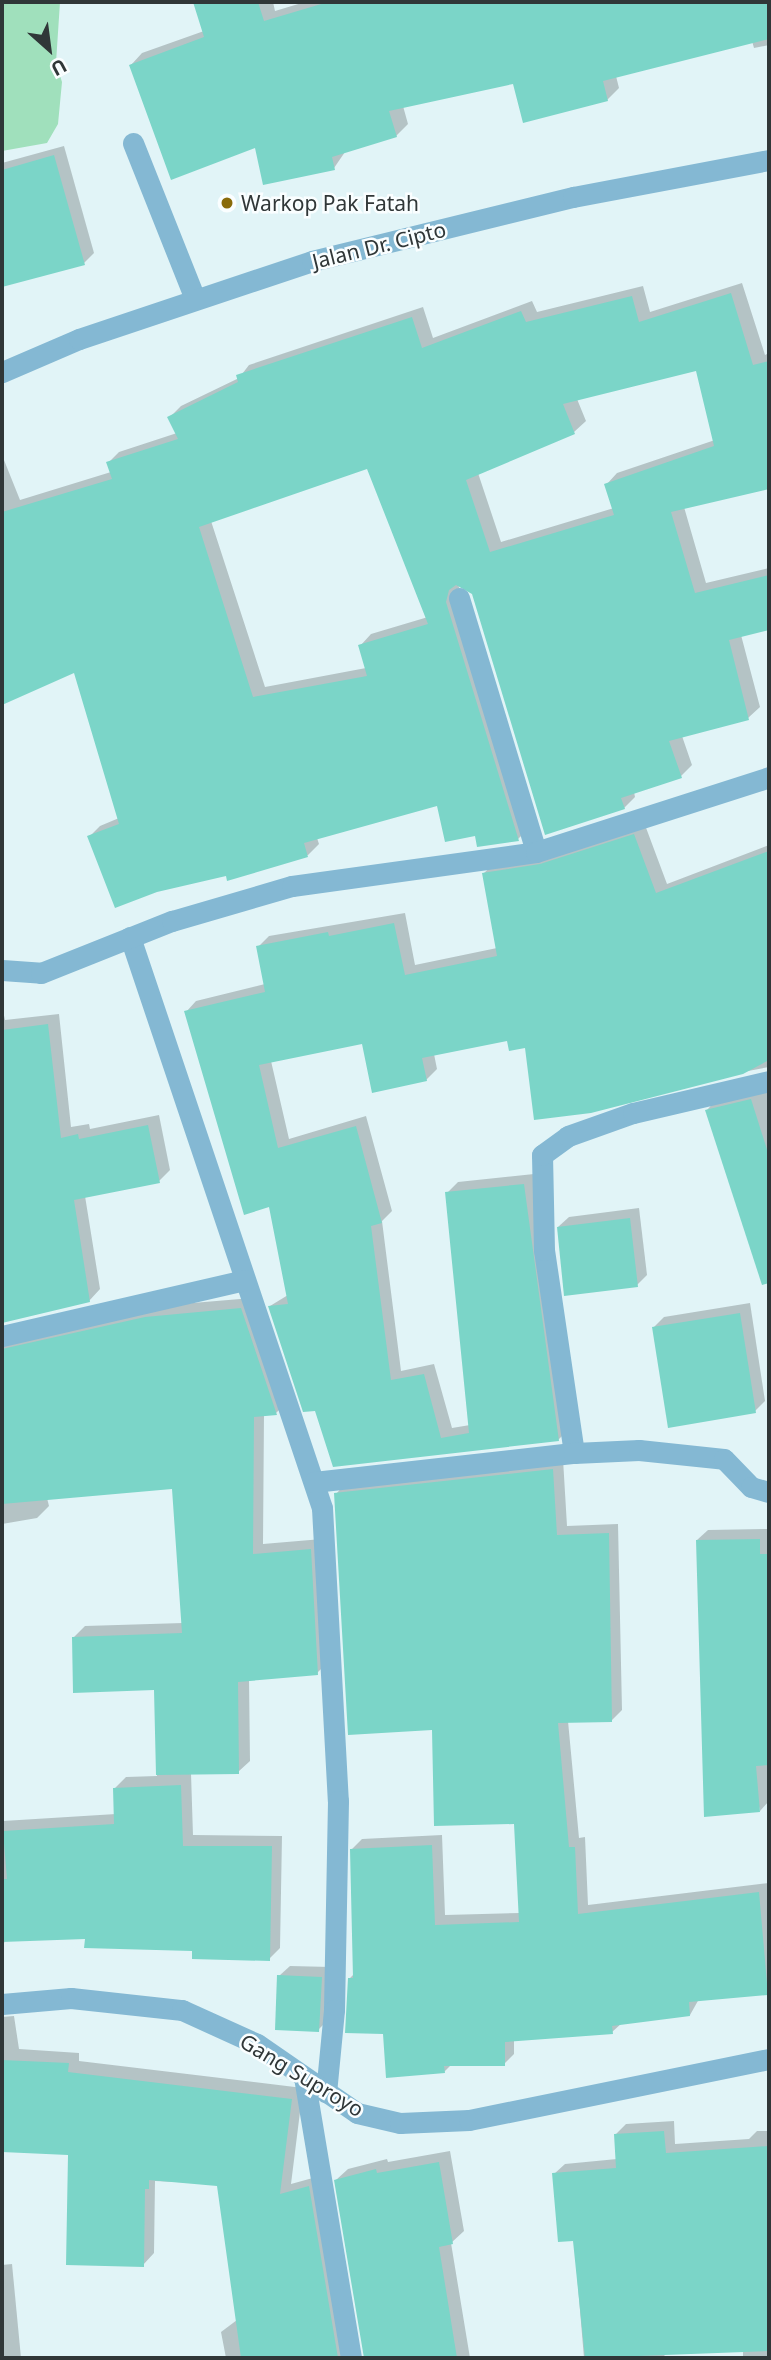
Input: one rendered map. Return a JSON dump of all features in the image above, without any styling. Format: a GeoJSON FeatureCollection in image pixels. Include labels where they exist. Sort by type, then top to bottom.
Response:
{"type":"FeatureCollection","features":[{"type":"Feature","properties":{"kind":"street"},"geometry":{"type":"LineString","coordinates":[[133,143],[195,299]]}},
{"type":"Feature","properties":{"kind":"street","name":"Jalan Dr. Cipto"},"geometry":{"type":"LineString","coordinates":[[2,372],[79,339],[312,261],[573,197],[769,160]]}},
{"type":"Feature","properties":{"kind":"street"},"geometry":{"type":"LineString","coordinates":[[460,598],[536,852]]}},
{"type":"Feature","properties":{"kind":"street"},"geometry":{"type":"LineString","coordinates":[[2,970],[41,972],[130,937],[292,886],[536,852],[769,776]]}},
{"type":"Feature","properties":{"kind":"street"},"geometry":{"type":"LineString","coordinates":[[130,937],[322,1508],[338,1801],[334,2010],[326,2093]]}},
{"type":"Feature","properties":{"kind":"street"},"geometry":{"type":"LineString","coordinates":[[574,1453],[544,1250],[542,1155],[568,1136],[633,1113],[769,1081]]}},
{"type":"Feature","properties":{"kind":"street"},"geometry":{"type":"LineString","coordinates":[[2,1336],[245,1280]]}},
{"type":"Feature","properties":{"kind":"street"},"geometry":{"type":"LineString","coordinates":[[313,1482],[574,1453],[639,1450],[724,1459],[751,1487],[769,1492]]}},
{"type":"Feature","properties":{"kind":"street","name":"Gang Suproyo"},"geometry":{"type":"LineString","coordinates":[[2,2004],[71,1998],[182,2010],[257,2044],[357,2113],[400,2123],[469,2120],[769,2059]]}},
{"type":"Feature","properties":{"kind":"street"},"geometry":{"type":"LineString","coordinates":[[304,2077],[351,2358]]}},
{"type":"Feature","properties":{"kind":"green space"},"geometry":{"type":"Polygon","coordinates":[[[2,2],[60,2],[56,63],[62,82],[58,124],[47,143],[2,151],[2,2]]]}},
{"type":"Feature","properties":{"kind":"building"},"geometry":{"type":"Polygon","coordinates":[[[193,2],[258,2],[264,21],[328,2],[769,2],[769,39],[603,81],[608,101],[523,123],[513,84],[389,111],[397,137],[332,157],[335,170],[263,185],[255,148],[171,180],[129,65],[204,37],[193,2]]]}},
{"type":"Feature","properties":{"kind":"building"},"geometry":{"type":"Polygon","coordinates":[[[54,155],[85,265],[2,287],[2,170],[54,155]]]}},
{"type":"Feature","properties":{"kind":"building"},"geometry":{"type":"Polygon","coordinates":[[[731,293],[753,365],[769,361],[769,489],[671,512],[695,593],[769,575],[769,630],[729,640],[749,720],[669,741],[682,778],[621,798],[625,809],[545,835],[472,594],[456,585],[449,590],[446,602],[519,841],[477,847],[475,836],[445,842],[437,806],[304,843],[308,857],[227,881],[226,876],[157,892],[115,908],[87,836],[119,824],[74,673],[2,705],[2,512],[112,479],[106,462],[178,439],[167,417],[238,382],[236,375],[412,317],[422,348],[521,311],[526,322],[632,296],[639,322],[731,293]],[[696,371],[563,404],[575,434],[466,480],[490,552],[614,515],[604,484],[714,446],[696,371]],[[367,469],[199,527],[253,697],[367,676],[358,645],[428,624],[367,469]]]}},
{"type":"Feature","properties":{"kind":"building"},"geometry":{"type":"Polygon","coordinates":[[[634,834],[656,893],[769,851],[769,1060],[743,1074],[591,1113],[534,1120],[525,1048],[509,1051],[507,1041],[422,1058],[427,1081],[372,1093],[362,1044],[259,1065],[278,1148],[356,1126],[382,1223],[371,1226],[391,1380],[424,1374],[441,1438],[469,1433],[445,1192],[524,1184],[559,1441],[333,1467],[315,1411],[303,1412],[268,1306],[288,1304],[269,1207],[244,1215],[184,1011],[265,992],[256,946],[328,932],[329,936],[394,923],[405,975],[497,956],[482,873],[540,864],[634,834]]]}},
{"type":"Feature","properties":{"kind":"building"},"geometry":{"type":"Polygon","coordinates":[[[48,1024],[61,1138],[78,1134],[79,1139],[148,1125],[160,1183],[74,1200],[90,1302],[2,1323],[2,1030],[48,1024]]]}},
{"type":"Feature","properties":{"kind":"building"},"geometry":{"type":"Polygon","coordinates":[[[751,1099],[769,1156],[769,1283],[762,1285],[705,1110],[751,1099]]]}},
{"type":"Feature","properties":{"kind":"building"},"geometry":{"type":"Polygon","coordinates":[[[630,1218],[638,1287],[564,1296],[557,1227],[630,1218]]]}},
{"type":"Feature","properties":{"kind":"building"},"geometry":{"type":"Polygon","coordinates":[[[241,1308],[277,1415],[254,1417],[253,1554],[311,1549],[318,1675],[238,1682],[239,1774],[156,1775],[154,1690],[73,1693],[72,1637],[182,1633],[172,1489],[2,1504],[2,1349],[145,1317],[241,1308]]]}},
{"type":"Feature","properties":{"kind":"building"},"geometry":{"type":"Polygon","coordinates":[[[740,1313],[756,1413],[668,1428],[652,1327],[740,1313]]]}},
{"type":"Feature","properties":{"kind":"building"},"geometry":{"type":"Polygon","coordinates":[[[553,1469],[557,1535],[609,1533],[612,1722],[558,1723],[569,1847],[575,1847],[578,1914],[759,1892],[768,1995],[689,2002],[690,2016],[612,2026],[613,2034],[505,2042],[505,2066],[444,2066],[445,2073],[386,2078],[383,2034],[345,2033],[348,1978],[353,1978],[350,1849],[432,1845],[435,1925],[519,1922],[514,1824],[434,1826],[432,1730],[348,1735],[334,1493],[553,1469]]]}},
{"type":"Feature","properties":{"kind":"building"},"geometry":{"type":"Polygon","coordinates":[[[760,1539],[760,1554],[769,1554],[769,1765],[756,1766],[760,1812],[704,1817],[696,1540],[760,1539]]]}},
{"type":"Feature","properties":{"kind":"building"},"geometry":{"type":"Polygon","coordinates":[[[181,1785],[183,1846],[272,1846],[270,1961],[192,1959],[192,1951],[84,1948],[85,1939],[2,1942],[2,1879],[7,1879],[3,1831],[114,1824],[113,1788],[181,1785]]]}},
{"type":"Feature","properties":{"kind":"building"},"geometry":{"type":"Polygon","coordinates":[[[277,1975],[322,1977],[319,2032],[275,2030],[277,1975]]]}},
{"type":"Feature","properties":{"kind":"building"},"geometry":{"type":"Polygon","coordinates":[[[2,2060],[69,2063],[68,2072],[292,2099],[280,2194],[309,2186],[338,2358],[241,2358],[217,2186],[149,2180],[149,2189],[145,2189],[144,2267],[66,2265],[68,2155],[2,2152],[2,2060]]]}},
{"type":"Feature","properties":{"kind":"building"},"geometry":{"type":"Polygon","coordinates":[[[664,2131],[666,2153],[769,2146],[769,2351],[585,2358],[573,2241],[558,2242],[552,2173],[616,2168],[614,2134],[664,2131]]]}},
{"type":"Feature","properties":{"kind":"building"},"geometry":{"type":"Polygon","coordinates":[[[439,2162],[453,2244],[439,2247],[457,2358],[364,2358],[334,2180],[376,2169],[377,2173],[439,2162]]]}},
{"type":"Feature","properties":{"kind":"place","name":"Warkop Pak Fatah"},"geometry":{"type":"Point","coordinates":[227,203]}}]}
